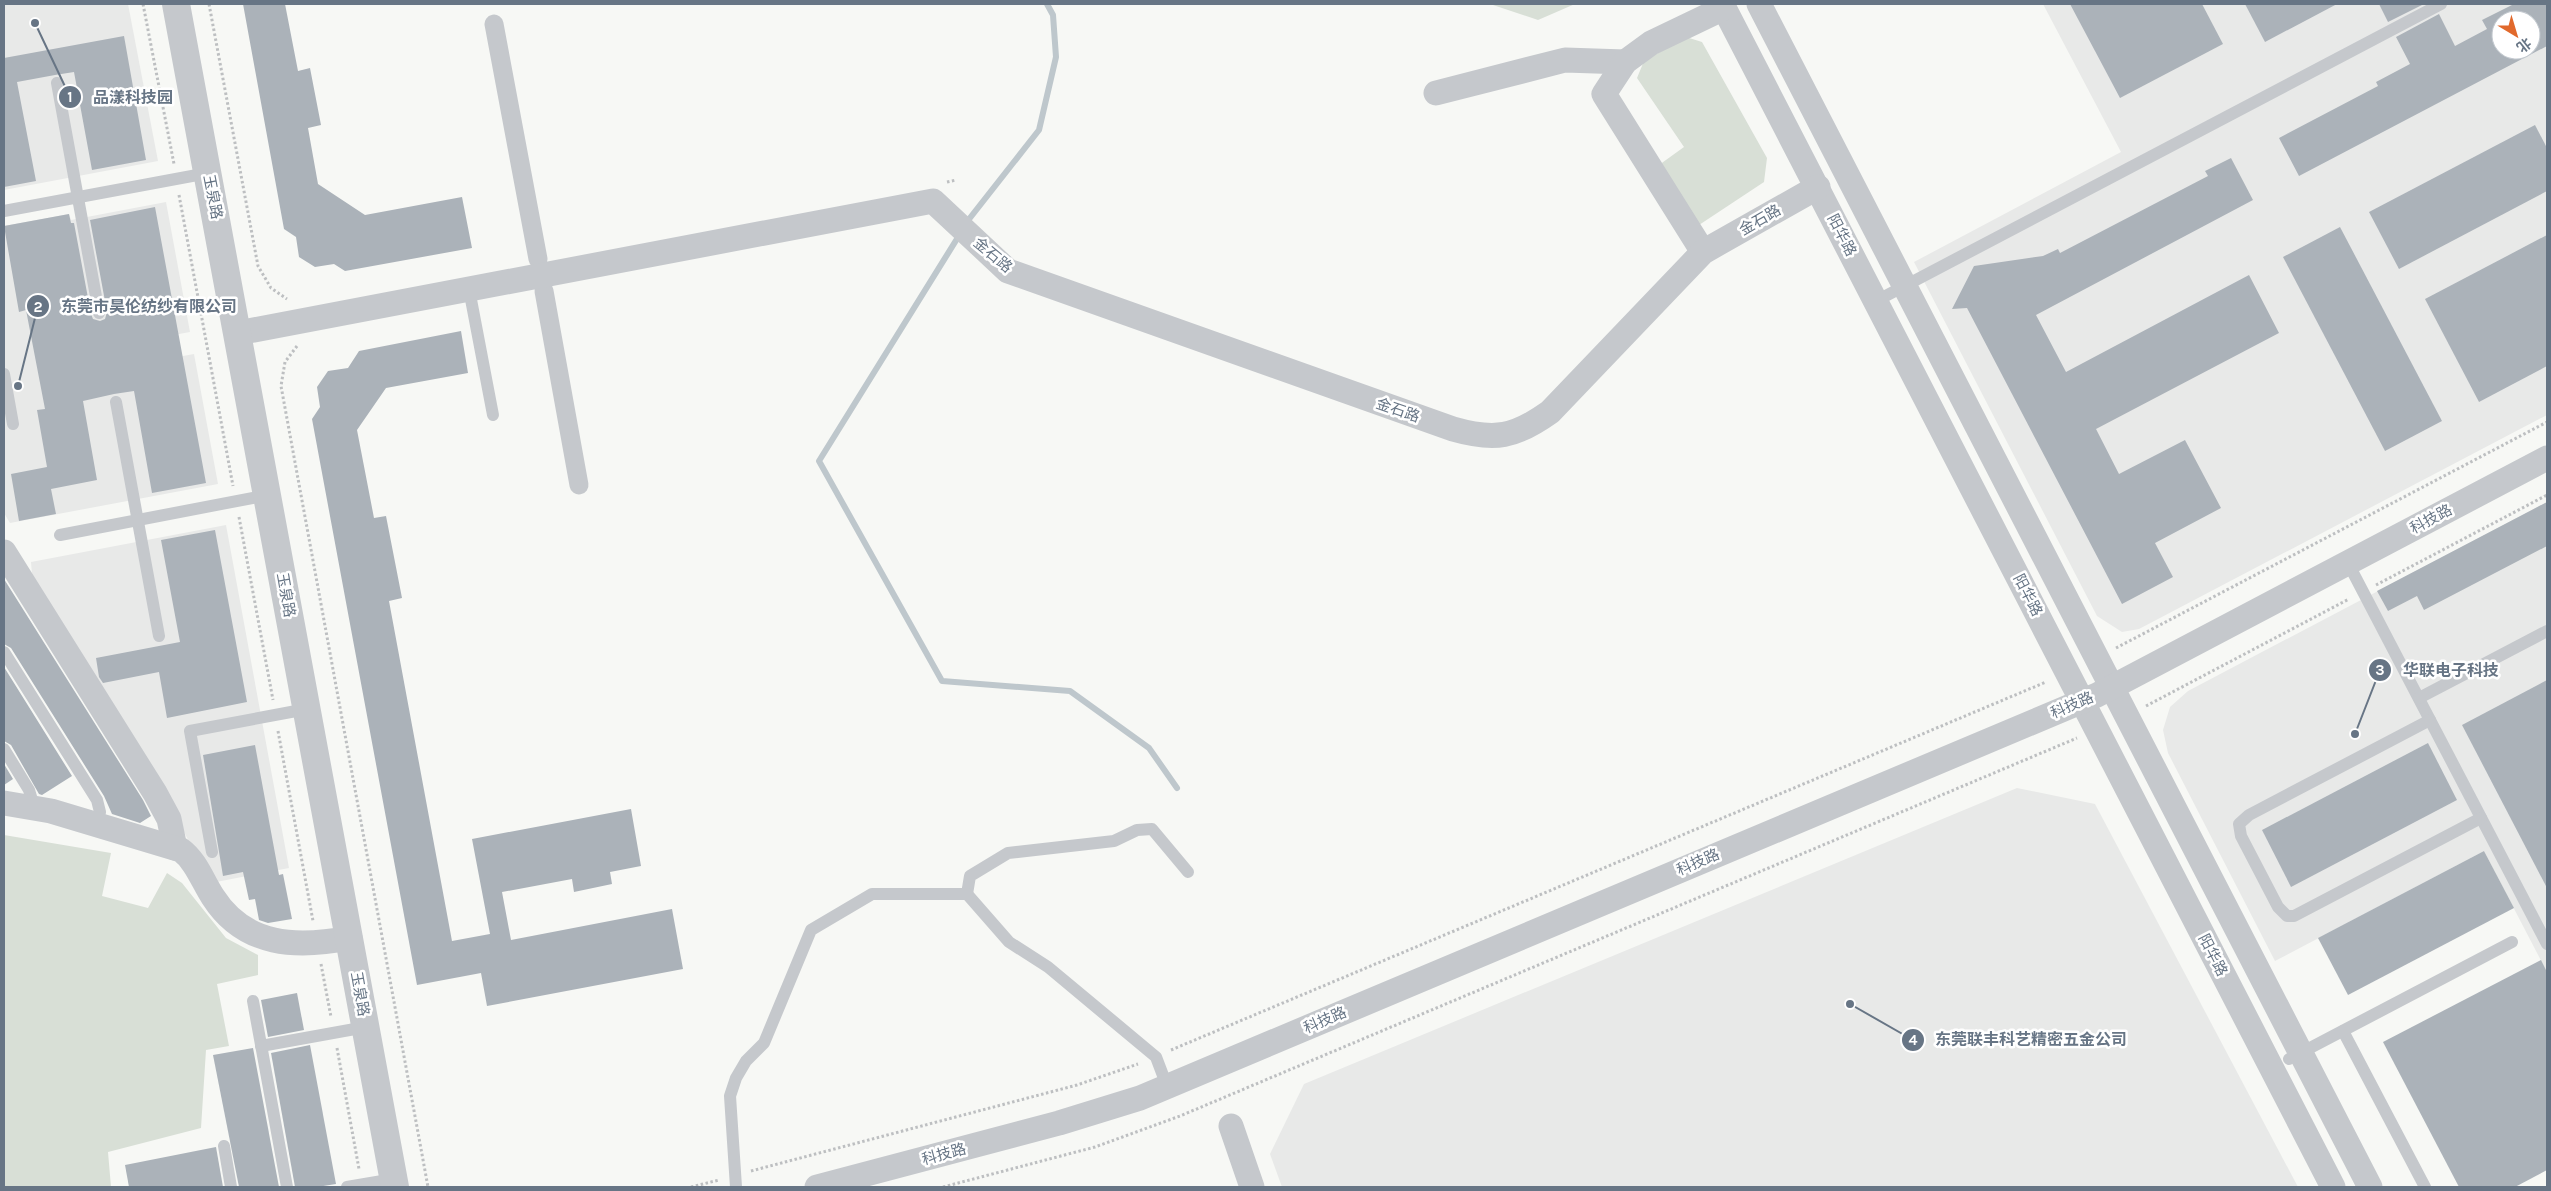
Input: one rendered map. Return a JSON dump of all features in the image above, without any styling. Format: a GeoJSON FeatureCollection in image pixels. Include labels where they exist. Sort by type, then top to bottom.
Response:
{"type":"FeatureCollection","features":[{"type":"Feature","properties":{"kind":"street","name":"玉泉路"},"geometry":{"type":"LineString","coordinates":[[176,4],[395,1183]]}},
{"type":"Feature","properties":{"kind":"street"},"geometry":{"type":"LineString","coordinates":[[1759,4],[2370,1187]]}},
{"type":"Feature","properties":{"kind":"street"},"geometry":{"type":"LineString","coordinates":[[1704,252],[1604,94],[1624,62],[1651,43],[1723,6]]}},
{"type":"Feature","properties":{"kind":"street","name":"阳华路"},"geometry":{"type":"LineString","coordinates":[[1723,6],[2333,1187]]}},
{"type":"Feature","properties":{"kind":"street"},"geometry":{"type":"LineString","coordinates":[[494,24],[538,260]]}},
{"type":"Feature","properties":{"kind":"street"},"geometry":{"type":"LineString","coordinates":[[1436,93],[1565,60],[1624,62]]}},
{"type":"Feature","properties":{"kind":"street","name":"金石路"},"geometry":{"type":"LineString","coordinates":[[940,192],[1008,271],[1478,436],[1502,436],[1528,428],[1550,412],[1704,252],[1818,187]]}},
{"type":"Feature","properties":{"kind":"street"},"geometry":{"type":"LineString","coordinates":[[238,333],[469,289],[940,192]]}},
{"type":"Feature","properties":{"kind":"street"},"geometry":{"type":"LineString","coordinates":[[544,291],[579,485]]}},
{"type":"Feature","properties":{"kind":"street","name":"科技路"},"geometry":{"type":"LineString","coordinates":[[817,1187],[1077,1118],[1167,1086],[2082,701],[2547,458]]}},
{"type":"Feature","properties":{"kind":"street"},"geometry":{"type":"LineString","coordinates":[[4,552],[155,794],[169,819],[175,848]]}},
{"type":"Feature","properties":{"kind":"street"},"geometry":{"type":"LineString","coordinates":[[4,803],[34,807],[175,848],[186,854],[216,903],[243,928],[268,938],[285,942],[318,944],[350,938]]}},
{"type":"Feature","properties":{"kind":"street"},"geometry":{"type":"LineString","coordinates":[[1232,1126],[1252,1187]]}},
{"type":"Feature","properties":{"kind":"lane"},"geometry":{"type":"LineString","coordinates":[[1876,301],[2441,4]]}},
{"type":"Feature","properties":{"kind":"lane"},"geometry":{"type":"LineString","coordinates":[[57,83],[99,313]]}},
{"type":"Feature","properties":{"kind":"lane"},"geometry":{"type":"LineString","coordinates":[[4,211],[208,173]]}},
{"type":"Feature","properties":{"kind":"lane"},"geometry":{"type":"LineString","coordinates":[[469,289],[493,415]]}},
{"type":"Feature","properties":{"kind":"lane"},"geometry":{"type":"LineString","coordinates":[[4,374],[13,424]]}},
{"type":"Feature","properties":{"kind":"lane"},"geometry":{"type":"LineString","coordinates":[[116,402],[159,636]]}},
{"type":"Feature","properties":{"kind":"lane"},"geometry":{"type":"LineString","coordinates":[[60,535],[268,496]]}},
{"type":"Feature","properties":{"kind":"lane"},"geometry":{"type":"LineString","coordinates":[[2348,563],[2547,944]]}},
{"type":"Feature","properties":{"kind":"lane"},"geometry":{"type":"LineString","coordinates":[[2419,698],[2547,631]]}},
{"type":"Feature","properties":{"kind":"lane"},"geometry":{"type":"LineString","coordinates":[[4,652],[97,800],[100,812],[97,824]]}},
{"type":"Feature","properties":{"kind":"lane"},"geometry":{"type":"LineString","coordinates":[[212,852],[190,731],[307,709]]}},
{"type":"Feature","properties":{"kind":"lane"},"geometry":{"type":"LineString","coordinates":[[2430,720],[2249,815],[2239,824],[2241,836],[2278,906],[2287,916],[2294,916],[2481,818]]}},
{"type":"Feature","properties":{"kind":"lane"},"geometry":{"type":"LineString","coordinates":[[4,750],[29,790],[34,807]]}},
{"type":"Feature","properties":{"kind":"lane"},"geometry":{"type":"LineString","coordinates":[[967,894],[970,876],[1008,853],[1114,841],[1137,830],[1152,829],[1188,872]]}},
{"type":"Feature","properties":{"kind":"lane"},"geometry":{"type":"LineString","coordinates":[[733,1182],[730,1096],[736,1078],[746,1061],[764,1043],[811,930],[872,894],[967,894],[1009,942],[1048,968],[1156,1057],[1167,1086]]}},
{"type":"Feature","properties":{"kind":"lane"},"geometry":{"type":"LineString","coordinates":[[2289,1059],[2512,942]]}},
{"type":"Feature","properties":{"kind":"lane"},"geometry":{"type":"LineString","coordinates":[[253,1001],[287,1187]]}},
{"type":"Feature","properties":{"kind":"lane"},"geometry":{"type":"LineString","coordinates":[[261,1046],[366,1026]]}},
{"type":"Feature","properties":{"kind":"lane"},"geometry":{"type":"LineString","coordinates":[[2343,1031],[2425,1187]]}},
{"type":"Feature","properties":{"kind":"lane"},"geometry":{"type":"LineString","coordinates":[[224,1146],[231,1187]]}},
{"type":"Feature","properties":{"kind":"lane"},"geometry":{"type":"LineString","coordinates":[[347,1187],[395,1183]]}},
{"type":"Feature","properties":{"kind":"path"},"geometry":{"type":"LineString","coordinates":[[143,4],[361,1178]]}},
{"type":"Feature","properties":{"kind":"path"},"geometry":{"type":"LineString","coordinates":[[209,4],[258,266],[271,288],[292,301]]}},
{"type":"Feature","properties":{"kind":"path"},"geometry":{"type":"LineString","coordinates":[[940,192],[956,180]]}},
{"type":"Feature","properties":{"kind":"path"},"geometry":{"type":"LineString","coordinates":[[300,343],[291,351],[285,362],[280,386],[428,1187]]}},
{"type":"Feature","properties":{"kind":"path"},"geometry":{"type":"LineString","coordinates":[[2110,652],[2547,422]]}},
{"type":"Feature","properties":{"kind":"path"},"geometry":{"type":"LineString","coordinates":[[2374,586],[2547,495]]}},
{"type":"Feature","properties":{"kind":"path"},"geometry":{"type":"LineString","coordinates":[[2139,709],[2356,595]]}},
{"type":"Feature","properties":{"kind":"path"},"geometry":{"type":"LineString","coordinates":[[748,1172],[1077,1085],[1156,1057],[2054,678]]}},
{"type":"Feature","properties":{"kind":"path"},"geometry":{"type":"LineString","coordinates":[[943,1187],[1095,1147],[1180,1116],[2084,736]]}},
{"type":"Feature","properties":{"kind":"path"},"geometry":{"type":"LineString","coordinates":[[691,1187],[733,1182]]}},
{"type":"Feature","properties":{"kind":"shaded area"},"geometry":{"type":"Polygon","coordinates":[[[4,4],[128,4],[158,161],[4,190],[4,4]]]}},
{"type":"Feature","properties":{"kind":"shaded area"},"geometry":{"type":"Polygon","coordinates":[[[1490,4],[1575,4],[1538,20],[1490,4]]]}},
{"type":"Feature","properties":{"kind":"shaded area"},"geometry":{"type":"Polygon","coordinates":[[[2043,4],[2547,4],[2547,415],[2139,629],[2122,632],[2097,616],[1914,262],[2121,152],[2043,4]]]}},
{"type":"Feature","properties":{"kind":"shaded area"},"geometry":{"type":"Polygon","coordinates":[[[1686,37],[1702,42],[1767,158],[1764,182],[1699,225],[1659,165],[1684,147],[1637,78],[1644,61],[1686,37]]]}},
{"type":"Feature","properties":{"kind":"shaded area"},"geometry":{"type":"Polygon","coordinates":[[[166,202],[190,332],[130,343],[134,365],[194,354],[218,484],[10,523],[4,513],[4,226],[69,214],[71,220],[166,202]]]}},
{"type":"Feature","properties":{"kind":"shaded area"},"geometry":{"type":"Polygon","coordinates":[[[2547,502],[2547,972],[2484,851],[2275,961],[2168,753],[2163,730],[2170,707],[2188,691],[2547,502]]]}},
{"type":"Feature","properties":{"kind":"shaded area"},"geometry":{"type":"Polygon","coordinates":[[[226,525],[289,868],[211,883],[176,817],[33,586],[31,562],[226,525]]]}},
{"type":"Feature","properties":{"kind":"shaded area"},"geometry":{"type":"Polygon","coordinates":[[[2017,788],[2095,804],[2298,1187],[1282,1187],[1270,1154],[1304,1084],[2017,788]]]}},
{"type":"Feature","properties":{"kind":"shaded area"},"geometry":{"type":"Polygon","coordinates":[[[4,835],[111,853],[102,896],[148,908],[167,873],[182,883],[226,938],[258,955],[258,975],[217,984],[229,1046],[206,1050],[201,1128],[108,1152],[111,1187],[4,1187],[4,835]]]}},
{"type":"Feature","properties":{"kind":"building"},"geometry":{"type":"Polygon","coordinates":[[[243,4],[285,4],[298,71],[310,68],[321,125],[308,128],[318,184],[365,215],[462,197],[472,248],[345,271],[334,264],[315,267],[299,257],[296,237],[284,229],[243,4]]]}},
{"type":"Feature","properties":{"kind":"building"},"geometry":{"type":"Polygon","coordinates":[[[2070,4],[2202,4],[2223,44],[2120,98],[2070,4]]]}},
{"type":"Feature","properties":{"kind":"building"},"geometry":{"type":"Polygon","coordinates":[[[2245,4],[2337,4],[2265,42],[2245,4]]]}},
{"type":"Feature","properties":{"kind":"building"},"geometry":{"type":"Polygon","coordinates":[[[2379,4],[2424,4],[2388,22],[2379,4]]]}},
{"type":"Feature","properties":{"kind":"building"},"geometry":{"type":"Polygon","coordinates":[[[2514,4],[2547,4],[2547,46],[2541,49],[2541,10],[2502,10],[2514,4]]]}},
{"type":"Feature","properties":{"kind":"building"},"geometry":{"type":"Polygon","coordinates":[[[2439,14],[2455,46],[2487,29],[2482,20],[2491,16],[2491,60],[2520,60],[2299,176],[2279,138],[2378,86],[2376,82],[2410,64],[2396,37],[2439,14]]]}},
{"type":"Feature","properties":{"kind":"building"},"geometry":{"type":"Polygon","coordinates":[[[124,36],[146,160],[92,170],[74,72],[17,82],[36,181],[4,187],[4,58],[124,36]]]}},
{"type":"Feature","properties":{"kind":"building"},"geometry":{"type":"Polygon","coordinates":[[[2535,125],[2547,148],[2547,191],[2399,269],[2369,212],[2535,125]]]}},
{"type":"Feature","properties":{"kind":"building"},"geometry":{"type":"Polygon","coordinates":[[[2231,158],[2253,200],[2036,315],[2066,372],[2249,275],[2279,333],[2096,429],[2119,474],[2185,440],[2221,508],[2155,543],[2173,577],[2122,604],[1967,308],[1952,309],[1974,266],[2043,256],[2058,249],[2060,253],[2208,176],[2205,171],[2231,158]]]}},
{"type":"Feature","properties":{"kind":"building"},"geometry":{"type":"Polygon","coordinates":[[[155,207],[206,483],[152,493],[134,391],[114,394],[83,401],[97,480],[51,489],[56,514],[19,521],[11,474],[47,467],[37,410],[45,409],[26,310],[19,312],[4,226],[69,214],[71,223],[74,223],[91,314],[93,319],[100,321],[105,319],[107,312],[90,220],[155,207]]]}},
{"type":"Feature","properties":{"kind":"building"},"geometry":{"type":"Polygon","coordinates":[[[2340,227],[2442,421],[2385,451],[2283,257],[2340,227]]]}},
{"type":"Feature","properties":{"kind":"building"},"geometry":{"type":"Polygon","coordinates":[[[2547,235],[2547,366],[2479,402],[2425,299],[2547,235]]]}},
{"type":"Feature","properties":{"kind":"building"},"geometry":{"type":"Polygon","coordinates":[[[461,331],[468,373],[386,388],[357,430],[374,518],[386,516],[402,598],[389,601],[452,941],[490,934],[472,839],[631,809],[641,866],[610,872],[612,884],[574,892],[572,879],[502,892],[511,940],[672,909],[683,969],[487,1006],[481,973],[417,985],[312,419],[320,407],[317,387],[328,371],[348,368],[359,351],[461,331]]]}},
{"type":"Feature","properties":{"kind":"building"},"geometry":{"type":"Polygon","coordinates":[[[2547,502],[2547,546],[2424,610],[2417,596],[2388,611],[2377,591],[2547,502]]]}},
{"type":"Feature","properties":{"kind":"building"},"geometry":{"type":"Polygon","coordinates":[[[215,530],[247,702],[167,718],[159,672],[103,683],[99,677],[96,658],[180,642],[161,540],[215,530]]]}},
{"type":"Feature","properties":{"kind":"building"},"geometry":{"type":"Polygon","coordinates":[[[4,579],[143,800],[151,816],[140,823],[112,814],[104,796],[11,648],[4,644],[4,579]]]}},
{"type":"Feature","properties":{"kind":"building"},"geometry":{"type":"Polygon","coordinates":[[[4,667],[72,776],[42,795],[39,794],[11,745],[4,741],[4,667]]]}},
{"type":"Feature","properties":{"kind":"building"},"geometry":{"type":"Polygon","coordinates":[[[2547,680],[2547,888],[2462,725],[2547,680]]]}},
{"type":"Feature","properties":{"kind":"building"},"geometry":{"type":"Polygon","coordinates":[[[2428,743],[2457,800],[2291,887],[2262,830],[2428,743]]]}},
{"type":"Feature","properties":{"kind":"building"},"geometry":{"type":"Polygon","coordinates":[[[255,745],[279,875],[283,874],[292,919],[268,923],[259,920],[255,899],[249,900],[243,872],[223,876],[203,755],[255,745]]]}},
{"type":"Feature","properties":{"kind":"building"},"geometry":{"type":"Polygon","coordinates":[[[4,764],[13,779],[4,785],[4,764]]]}},
{"type":"Feature","properties":{"kind":"building"},"geometry":{"type":"Polygon","coordinates":[[[2484,851],[2514,908],[2348,995],[2318,938],[2484,851]]]}},
{"type":"Feature","properties":{"kind":"building"},"geometry":{"type":"Polygon","coordinates":[[[2541,960],[2547,972],[2547,1170],[2515,1187],[2459,1187],[2383,1042],[2541,960]]]}},
{"type":"Feature","properties":{"kind":"building"},"geometry":{"type":"Polygon","coordinates":[[[297,993],[304,1030],[268,1037],[261,1000],[297,993]]]}},
{"type":"Feature","properties":{"kind":"building"},"geometry":{"type":"Polygon","coordinates":[[[310,1045],[336,1184],[317,1187],[295,1187],[271,1053],[310,1045]]]}},
{"type":"Feature","properties":{"kind":"building"},"geometry":{"type":"Polygon","coordinates":[[[253,1048],[279,1187],[239,1187],[213,1055],[253,1048]]]}},
{"type":"Feature","properties":{"kind":"building"},"geometry":{"type":"Polygon","coordinates":[[[216,1147],[223,1187],[129,1187],[125,1165],[216,1147]]]}},
{"type":"Feature","properties":{"kind":"waterway"},"geometry":{"type":"LineString","coordinates":[[966,223],[1039,130],[1056,57],[1053,15],[1047,4]]}},
{"type":"Feature","properties":{"kind":"waterway"},"geometry":{"type":"LineString","coordinates":[[960,234],[819,461],[942,681],[1070,691],[1149,748],[1177,788]]}},
{"type":"Feature","properties":{"kind":"place","name":"品漾科技园"},"geometry":{"type":"Point","coordinates":[35,23]}},
{"type":"Feature","properties":{"kind":"place","name":"东莞市昊伦纺纱有限公司"},"geometry":{"type":"Point","coordinates":[18,386]}},
{"type":"Feature","properties":{"kind":"place","name":"华联电子科技"},"geometry":{"type":"Point","coordinates":[2355,734]}},
{"type":"Feature","properties":{"kind":"place","name":"东莞联丰科艺精密五金公司"},"geometry":{"type":"Point","coordinates":[1850,1004]}}]}
